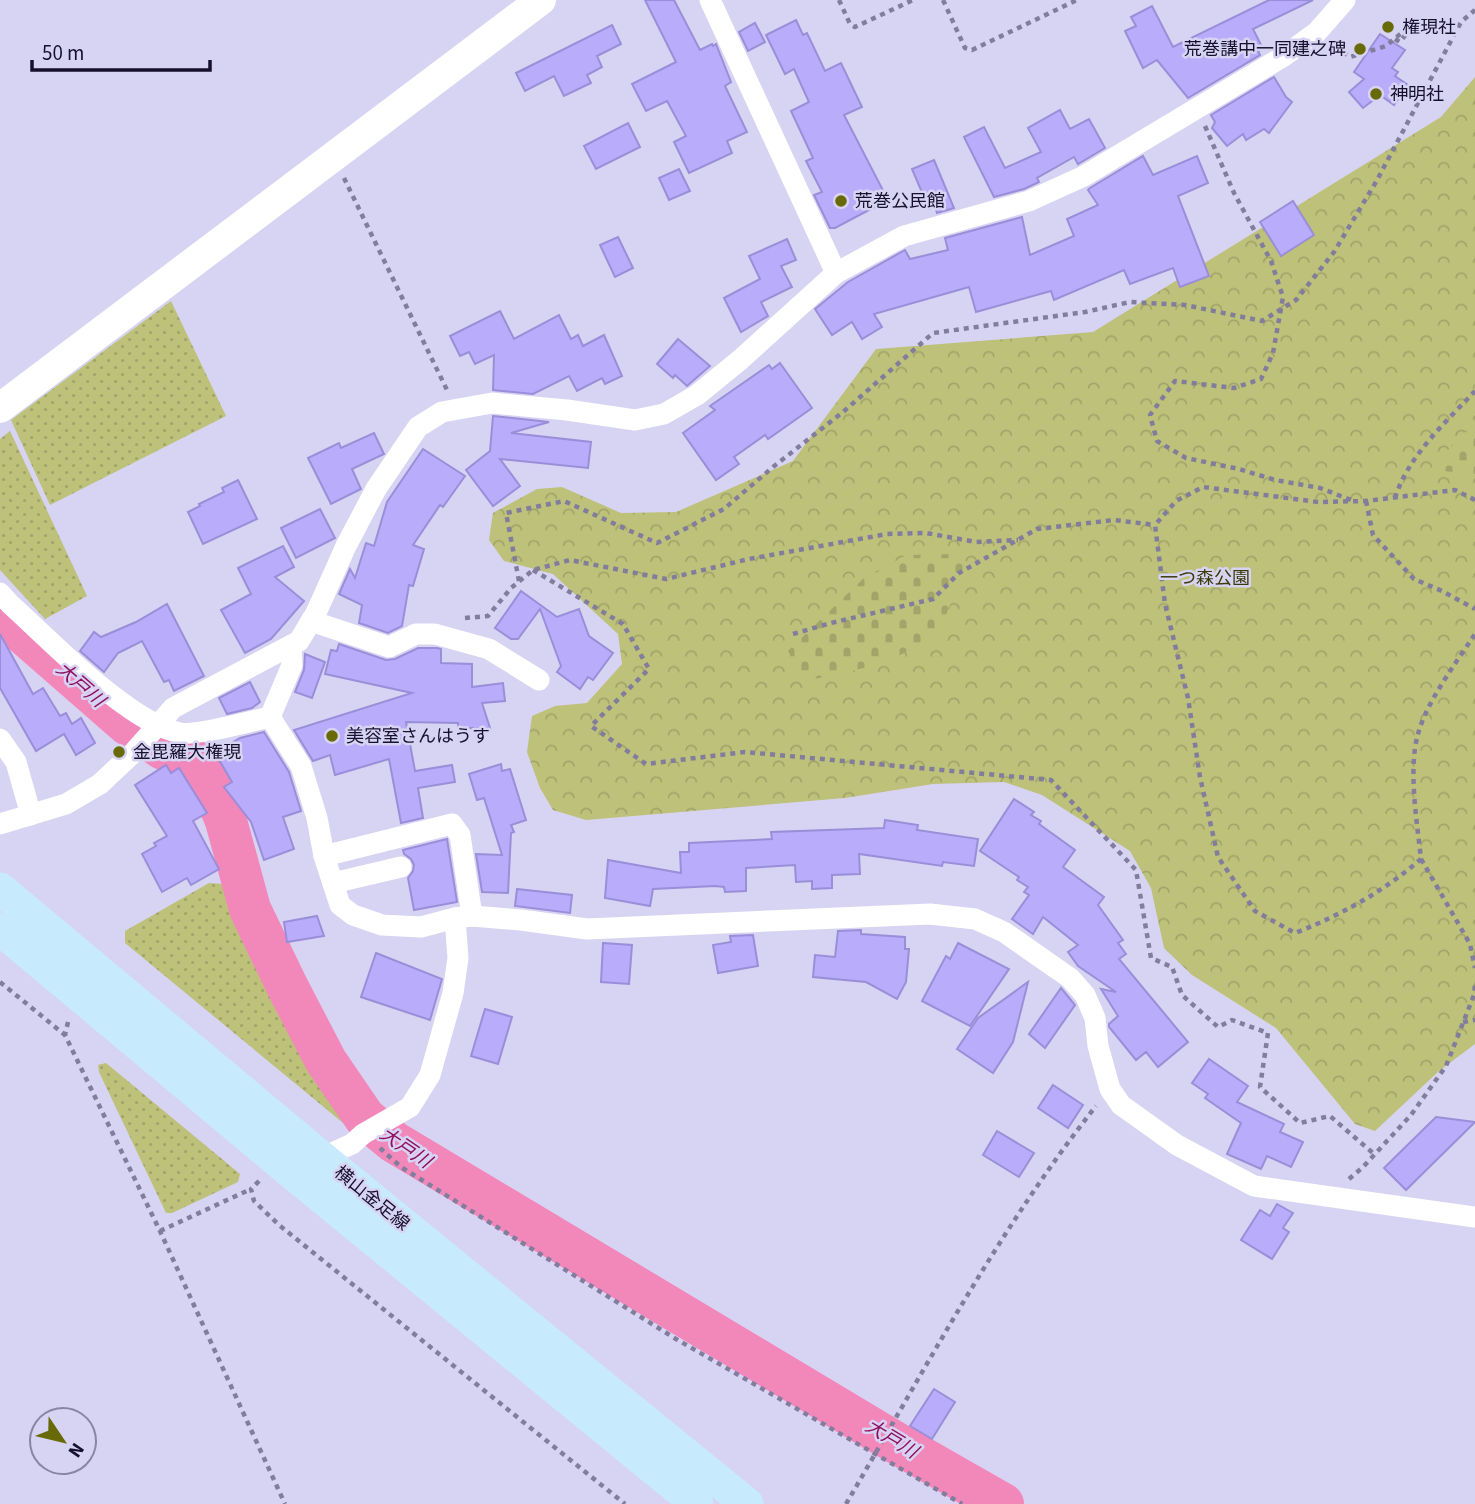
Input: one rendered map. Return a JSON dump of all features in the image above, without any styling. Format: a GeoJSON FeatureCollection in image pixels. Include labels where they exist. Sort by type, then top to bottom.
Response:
{"type":"FeatureCollection","features":[{"type":"Feature","properties":{"kind":"main road","name":"横山金足線"},"geometry":{"type":"LineString","coordinates":[[0,889],[322,1158],[747,1504]]}},
{"type":"Feature","properties":{"kind":"main road","name":"横山金足線"},"geometry":{"type":"LineString","coordinates":[[0,929],[291,1172],[697,1504]]}},
{"type":"Feature","properties":{"kind":"street"},"geometry":{"type":"LineString","coordinates":[[0,408],[541,0]]}},
{"type":"Feature","properties":{"kind":"street"},"geometry":{"type":"LineString","coordinates":[[710,0],[836,273]]}},
{"type":"Feature","properties":{"kind":"street"},"geometry":{"type":"LineString","coordinates":[[0,824],[66,804],[100,784],[134,753],[173,708],[299,641],[394,460],[418,427],[442,412],[492,403],[635,419],[664,414],[697,395],[740,360],[836,273],[904,236],[1030,201],[1073,181],[1284,56],[1317,32],[1345,0]]}},
{"type":"Feature","properties":{"kind":"street"},"geometry":{"type":"LineString","coordinates":[[0,593],[127,708],[156,726],[183,734],[270,717]]}},
{"type":"Feature","properties":{"kind":"street"},"geometry":{"type":"LineString","coordinates":[[311,621],[389,647],[416,634],[435,634],[489,649],[539,680]]}},
{"type":"Feature","properties":{"kind":"street"},"geometry":{"type":"LineString","coordinates":[[270,717],[292,665],[291,646]]}},
{"type":"Feature","properties":{"kind":"street"},"geometry":{"type":"LineString","coordinates":[[270,717],[301,766],[317,818],[324,856],[340,905],[353,915],[382,925],[421,927],[464,917],[521,919],[587,929],[930,914],[975,919],[1004,932],[1037,953],[1070,978],[1086,995],[1095,1017],[1098,1046],[1110,1089],[1121,1105],[1177,1145],[1254,1186],[1475,1217]]}},
{"type":"Feature","properties":{"kind":"street"},"geometry":{"type":"LineString","coordinates":[[0,739],[16,762],[31,815]]}},
{"type":"Feature","properties":{"kind":"street"},"geometry":{"type":"LineString","coordinates":[[291,1172],[352,1144],[363,1134],[410,1107],[430,1075],[454,981],[464,917],[460,835],[452,824],[324,856]]}},
{"type":"Feature","properties":{"kind":"street"},"geometry":{"type":"LineString","coordinates":[[333,883],[401,867]]}},
{"type":"Feature","properties":{"kind":"path"},"geometry":{"type":"LineString","coordinates":[[839,0],[850,24],[855,27],[913,0]]}},
{"type":"Feature","properties":{"kind":"path"},"geometry":{"type":"LineString","coordinates":[[943,0],[965,48],[972,50],[1077,0]]}},
{"type":"Feature","properties":{"kind":"path"},"geometry":{"type":"LineString","coordinates":[[519,581],[506,513],[564,501],[657,543],[724,509],[843,412],[933,333],[1085,312],[1130,302],[1185,304],[1262,321],[1296,300],[1334,252],[1377,182],[1461,22],[1475,10]]}},
{"type":"Feature","properties":{"kind":"path"},"geometry":{"type":"LineString","coordinates":[[1345,53],[1350,57],[1366,53],[1386,46],[1395,38]]}},
{"type":"Feature","properties":{"kind":"path"},"geometry":{"type":"LineString","coordinates":[[1198,107],[1234,193],[1271,261],[1283,297],[1273,353],[1261,379],[1234,388],[1175,381],[1150,415],[1157,441],[1186,458],[1320,488],[1355,501]]}},
{"type":"Feature","properties":{"kind":"path"},"geometry":{"type":"LineString","coordinates":[[333,157],[457,410]]}},
{"type":"Feature","properties":{"kind":"path"},"geometry":{"type":"LineString","coordinates":[[1395,498],[1401,480],[1438,431],[1475,391]]}},
{"type":"Feature","properties":{"kind":"path"},"geometry":{"type":"LineString","coordinates":[[1421,859],[1395,881],[1334,917],[1295,933],[1255,911],[1217,857],[1200,777],[1188,698],[1165,604],[1155,525],[1176,501],[1203,487],[1318,502],[1366,501],[1455,489],[1475,500]]}},
{"type":"Feature","properties":{"kind":"path"},"geometry":{"type":"LineString","coordinates":[[1366,501],[1373,536],[1414,579],[1475,609]]}},
{"type":"Feature","properties":{"kind":"path"},"geometry":{"type":"LineString","coordinates":[[793,634],[933,599],[958,573],[1037,529],[1114,520],[1155,525]]}},
{"type":"Feature","properties":{"kind":"path"},"geometry":{"type":"LineString","coordinates":[[416,634],[442,620],[488,616],[519,581],[533,570],[569,560],[666,579],[749,559],[887,534],[926,533],[976,542],[1018,540]]}},
{"type":"Feature","properties":{"kind":"path"},"geometry":{"type":"LineString","coordinates":[[533,570],[623,624],[649,669],[592,726],[646,764],[745,752],[1051,780],[1136,870],[1151,958],[1172,967],[1182,995],[1218,1027],[1232,1020],[1268,1032],[1260,1087],[1300,1123],[1330,1116],[1374,1154]]}},
{"type":"Feature","properties":{"kind":"path"},"geometry":{"type":"LineString","coordinates":[[1475,635],[1438,690],[1418,734],[1413,780],[1421,859],[1470,944],[1475,968]]}},
{"type":"Feature","properties":{"kind":"path"},"geometry":{"type":"LineString","coordinates":[[0,982],[65,1035],[160,1231],[285,1504]]}},
{"type":"Feature","properties":{"kind":"path"},"geometry":{"type":"LineString","coordinates":[[1327,1197],[1411,1115],[1446,1066],[1474,995],[1475,984]]}},
{"type":"Feature","properties":{"kind":"path"},"geometry":{"type":"LineString","coordinates":[[65,1035],[74,990]]}},
{"type":"Feature","properties":{"kind":"path"},"geometry":{"type":"LineString","coordinates":[[1463,1022],[1475,1020]]}},
{"type":"Feature","properties":{"kind":"path"},"geometry":{"type":"LineString","coordinates":[[846,1504],[1010,1226],[1067,1143],[1110,1089]]}},
{"type":"Feature","properties":{"kind":"path"},"geometry":{"type":"LineString","coordinates":[[363,1134],[401,1167],[676,1339],[876,1452],[961,1504]]}},
{"type":"Feature","properties":{"kind":"path"},"geometry":{"type":"LineString","coordinates":[[160,1231],[251,1189],[263,1177],[291,1172]]}},
{"type":"Feature","properties":{"kind":"path"},"geometry":{"type":"LineString","coordinates":[[251,1189],[254,1202],[279,1225],[625,1504]]}},
{"type":"Feature","properties":{"kind":"green space","name":"一つ森公園"},"geometry":{"type":"Polygon","coordinates":[[[1475,77],[1475,1044],[1439,1071],[1375,1131],[1355,1124],[1276,1028],[1192,975],[1164,948],[1151,888],[1130,851],[1042,795],[1004,782],[933,784],[845,798],[586,820],[553,810],[540,788],[527,752],[532,716],[555,706],[587,703],[622,664],[618,634],[553,574],[504,561],[489,540],[493,513],[537,489],[562,487],[621,513],[676,512],[793,461],[876,349],[1093,332],[1441,117],[1475,77]]]}},
{"type":"Feature","properties":{"kind":"green space"},"geometry":{"type":"Polygon","coordinates":[[[171,301],[226,416],[50,505],[11,420],[171,301]]]}},
{"type":"Feature","properties":{"kind":"green space"},"geometry":{"type":"Polygon","coordinates":[[[1475,424],[1475,474],[1432,470],[1461,434],[1475,424]]]}},
{"type":"Feature","properties":{"kind":"green space"},"geometry":{"type":"Polygon","coordinates":[[[10,431],[87,596],[45,619],[0,570],[0,439],[10,431]]]}},
{"type":"Feature","properties":{"kind":"green space"},"geometry":{"type":"Polygon","coordinates":[[[957,554],[967,562],[942,625],[930,640],[882,664],[805,681],[788,651],[864,578],[907,555],[957,554]]]}},
{"type":"Feature","properties":{"kind":"green space"},"geometry":{"type":"Polygon","coordinates":[[[209,883],[223,884],[297,1035],[351,1119],[348,1127],[125,943],[125,931],[209,883]]]}},
{"type":"Feature","properties":{"kind":"green space"},"geometry":{"type":"Polygon","coordinates":[[[106,1063],[240,1174],[238,1182],[172,1213],[166,1213],[99,1072],[98,1065],[106,1063]]]}},
{"type":"Feature","properties":{"kind":"building"},"geometry":{"type":"Polygon","coordinates":[[[645,0],[674,0],[700,50],[716,44],[731,82],[725,86],[747,132],[727,141],[732,153],[689,173],[674,142],[686,136],[667,101],[646,111],[632,84],[676,62],[645,0]]]}},
{"type":"Feature","properties":{"kind":"building"},"geometry":{"type":"Polygon","coordinates":[[[1269,0],[1313,0],[1253,29],[1263,49],[1258,51],[1260,55],[1188,98],[1157,60],[1143,68],[1125,31],[1136,26],[1131,17],[1152,6],[1173,47],[1269,0]]]}},
{"type":"Feature","properties":{"kind":"building"},"geometry":{"type":"Polygon","coordinates":[[[796,20],[803,35],[807,33],[825,71],[841,63],[862,107],[844,115],[888,200],[835,228],[830,228],[814,195],[822,192],[806,161],[813,158],[791,111],[809,102],[794,69],[785,74],[766,35],[796,20]]]}},
{"type":"Feature","properties":{"kind":"building"},"geometry":{"type":"Polygon","coordinates":[[[755,23],[765,42],[748,51],[739,32],[755,23]]]}},
{"type":"Feature","properties":{"kind":"building"},"geometry":{"type":"Polygon","coordinates":[[[612,25],[621,44],[597,56],[602,67],[587,75],[591,83],[564,96],[554,76],[525,91],[516,73],[612,25]]]}},
{"type":"Feature","properties":{"kind":"building"},"geometry":{"type":"Polygon","coordinates":[[[1380,34],[1405,50],[1392,68],[1398,72],[1395,76],[1408,85],[1394,105],[1380,95],[1363,108],[1349,92],[1364,79],[1354,72],[1380,34]]]}},
{"type":"Feature","properties":{"kind":"building"},"geometry":{"type":"Polygon","coordinates":[[[1274,77],[1292,102],[1269,133],[1264,129],[1246,140],[1243,134],[1227,146],[1212,128],[1215,122],[1211,115],[1274,77]]]}},
{"type":"Feature","properties":{"kind":"building"},"geometry":{"type":"Polygon","coordinates":[[[1060,110],[1070,129],[1089,119],[1105,148],[1078,164],[1074,157],[1037,178],[1039,182],[1024,189],[994,197],[964,137],[984,127],[1005,168],[1041,152],[1028,128],[1060,110]]]}},
{"type":"Feature","properties":{"kind":"building"},"geometry":{"type":"Polygon","coordinates":[[[628,123],[640,147],[596,169],[584,146],[628,123]]]}},
{"type":"Feature","properties":{"kind":"building"},"geometry":{"type":"Polygon","coordinates":[[[1143,156],[1153,175],[1197,156],[1208,183],[1178,196],[1209,276],[1180,287],[1173,268],[1130,284],[1124,270],[1054,300],[1051,291],[976,312],[969,287],[874,314],[882,327],[862,339],[852,322],[832,335],[815,309],[848,282],[905,250],[910,259],[948,250],[945,238],[1022,217],[1030,255],[1074,236],[1067,219],[1098,205],[1088,190],[1143,156]]]}},
{"type":"Feature","properties":{"kind":"building"},"geometry":{"type":"Polygon","coordinates":[[[934,160],[954,208],[937,213],[935,206],[929,209],[912,169],[934,160]]]}},
{"type":"Feature","properties":{"kind":"building"},"geometry":{"type":"Polygon","coordinates":[[[679,169],[690,191],[669,200],[659,178],[679,169]]]}},
{"type":"Feature","properties":{"kind":"building"},"geometry":{"type":"Polygon","coordinates":[[[1293,201],[1314,235],[1281,256],[1260,222],[1293,201]]]}},
{"type":"Feature","properties":{"kind":"building"},"geometry":{"type":"Polygon","coordinates":[[[618,237],[633,268],[615,277],[600,245],[618,237]]]}},
{"type":"Feature","properties":{"kind":"building"},"geometry":{"type":"Polygon","coordinates":[[[787,239],[796,260],[781,266],[792,287],[761,302],[768,316],[741,332],[724,298],[760,279],[749,256],[787,239]]]}},
{"type":"Feature","properties":{"kind":"building"},"geometry":{"type":"Polygon","coordinates":[[[500,311],[514,339],[559,315],[571,339],[578,335],[583,346],[604,335],[622,376],[605,384],[602,378],[577,391],[569,376],[533,394],[493,390],[494,355],[475,364],[469,352],[460,356],[450,336],[500,311]]]}},
{"type":"Feature","properties":{"kind":"building"},"geometry":{"type":"Polygon","coordinates":[[[678,339],[710,366],[687,386],[657,364],[678,339]]]}},
{"type":"Feature","properties":{"kind":"building"},"geometry":{"type":"Polygon","coordinates":[[[780,363],[812,408],[768,439],[765,435],[734,457],[739,464],[716,480],[683,433],[715,410],[710,406],[769,365],[772,369],[780,363]]]}},
{"type":"Feature","properties":{"kind":"building"},"geometry":{"type":"Polygon","coordinates":[[[493,416],[549,422],[511,433],[591,442],[588,468],[500,459],[520,486],[493,506],[466,470],[490,451],[493,416]]]}},
{"type":"Feature","properties":{"kind":"building"},"geometry":{"type":"Polygon","coordinates":[[[374,433],[384,454],[352,469],[361,489],[331,504],[308,458],[339,443],[341,448],[374,433]]]}},
{"type":"Feature","properties":{"kind":"building"},"geometry":{"type":"Polygon","coordinates":[[[423,449],[465,476],[443,507],[440,505],[413,545],[424,549],[413,586],[409,585],[402,626],[388,633],[359,623],[362,605],[339,594],[350,569],[355,578],[366,543],[374,546],[387,502],[423,449]]]}},
{"type":"Feature","properties":{"kind":"building"},"geometry":{"type":"Polygon","coordinates":[[[238,480],[257,519],[203,544],[188,512],[224,492],[222,488],[238,480]]]}},
{"type":"Feature","properties":{"kind":"building"},"geometry":{"type":"Polygon","coordinates":[[[320,509],[335,538],[296,558],[281,528],[320,509]]]}},
{"type":"Feature","properties":{"kind":"building"},"geometry":{"type":"Polygon","coordinates":[[[283,546],[294,567],[275,577],[304,601],[271,639],[245,653],[221,610],[251,594],[238,568],[283,546]]]}},
{"type":"Feature","properties":{"kind":"building"},"geometry":{"type":"Polygon","coordinates":[[[521,591],[557,617],[579,609],[589,636],[613,653],[593,680],[588,677],[580,689],[557,672],[561,666],[540,609],[518,639],[511,639],[495,628],[521,591]]]}},
{"type":"Feature","properties":{"kind":"building"},"geometry":{"type":"Polygon","coordinates":[[[167,604],[204,676],[174,691],[169,680],[164,682],[142,641],[118,653],[104,672],[80,651],[94,632],[101,637],[136,622],[167,604]]]}},
{"type":"Feature","properties":{"kind":"building"},"geometry":{"type":"Polygon","coordinates":[[[0,634],[33,694],[43,688],[60,716],[66,713],[72,724],[81,718],[95,743],[76,755],[64,734],[36,751],[0,688],[0,634]]]}},
{"type":"Feature","properties":{"kind":"building"},"geometry":{"type":"Polygon","coordinates":[[[339,644],[386,660],[395,659],[418,648],[437,648],[441,649],[441,663],[472,664],[472,687],[503,683],[505,701],[482,703],[490,728],[458,728],[458,723],[406,722],[415,771],[452,765],[455,782],[418,788],[423,818],[401,823],[389,759],[335,775],[330,755],[313,761],[294,730],[412,693],[325,674],[331,650],[337,651],[339,644]]]}},
{"type":"Feature","properties":{"kind":"building"},"geometry":{"type":"Polygon","coordinates":[[[305,654],[325,662],[312,698],[295,692],[304,670],[305,654]]]}},
{"type":"Feature","properties":{"kind":"building"},"geometry":{"type":"Polygon","coordinates":[[[250,682],[260,702],[252,708],[227,714],[219,698],[250,682]]]}},
{"type":"Feature","properties":{"kind":"building"},"geometry":{"type":"Polygon","coordinates":[[[264,732],[289,772],[301,811],[283,817],[294,849],[264,860],[251,822],[224,787],[232,782],[215,753],[240,738],[264,732]]]}},
{"type":"Feature","properties":{"kind":"building"},"geometry":{"type":"Polygon","coordinates":[[[501,764],[502,771],[510,769],[526,820],[511,825],[514,832],[511,833],[508,893],[482,892],[476,854],[502,855],[484,798],[477,800],[469,774],[501,764]]]}},
{"type":"Feature","properties":{"kind":"building"},"geometry":{"type":"Polygon","coordinates":[[[166,765],[171,773],[179,768],[207,813],[193,821],[219,869],[191,885],[187,878],[162,892],[142,854],[167,836],[135,785],[166,765]]]}},
{"type":"Feature","properties":{"kind":"building"},"geometry":{"type":"Polygon","coordinates":[[[1014,799],[1034,812],[1031,815],[1041,821],[1039,824],[1075,850],[1063,867],[1104,897],[1098,905],[1123,940],[1118,943],[1126,954],[1119,959],[1188,1042],[1158,1067],[1146,1052],[1136,1060],[1109,1027],[1118,1016],[1101,989],[1116,992],[1078,966],[1068,952],[1078,945],[1043,917],[1033,934],[1012,919],[1029,895],[1024,892],[1028,887],[1017,880],[1019,877],[980,851],[1014,799]]]}},
{"type":"Feature","properties":{"kind":"building"},"geometry":{"type":"Polygon","coordinates":[[[885,820],[918,825],[917,830],[978,839],[974,866],[943,862],[942,866],[859,854],[860,874],[832,875],[832,888],[812,889],[812,881],[796,882],[795,865],[746,868],[746,891],[725,892],[724,887],[715,886],[653,889],[650,906],[605,898],[608,860],[681,873],[680,852],[689,852],[689,843],[772,839],[771,832],[884,828],[885,820]]]}},
{"type":"Feature","properties":{"kind":"building"},"geometry":{"type":"Polygon","coordinates":[[[447,839],[457,902],[414,910],[408,878],[414,865],[403,850],[447,839]]]}},
{"type":"Feature","properties":{"kind":"building"},"geometry":{"type":"Polygon","coordinates":[[[517,889],[572,895],[570,913],[515,906],[517,889]]]}},
{"type":"Feature","properties":{"kind":"building"},"geometry":{"type":"Polygon","coordinates":[[[317,916],[324,936],[287,942],[284,922],[317,916]]]}},
{"type":"Feature","properties":{"kind":"building"},"geometry":{"type":"Polygon","coordinates":[[[861,930],[861,934],[905,937],[905,949],[909,949],[906,982],[897,999],[866,982],[813,977],[815,955],[835,957],[838,931],[861,930]]]}},
{"type":"Feature","properties":{"kind":"building"},"geometry":{"type":"Polygon","coordinates":[[[753,935],[758,966],[718,973],[713,945],[731,942],[730,936],[753,935]]]}},
{"type":"Feature","properties":{"kind":"building"},"geometry":{"type":"Polygon","coordinates":[[[603,943],[632,945],[629,984],[601,982],[603,943]]]}},
{"type":"Feature","properties":{"kind":"building"},"geometry":{"type":"Polygon","coordinates":[[[958,943],[1009,969],[970,1026],[922,1001],[946,956],[950,959],[958,943]]]}},
{"type":"Feature","properties":{"kind":"building"},"geometry":{"type":"Polygon","coordinates":[[[376,953],[442,979],[430,1020],[361,997],[376,953]]]}},
{"type":"Feature","properties":{"kind":"building"},"geometry":{"type":"Polygon","coordinates":[[[1028,982],[1013,1042],[993,1073],[957,1049],[978,1018],[1028,982]]]}},
{"type":"Feature","properties":{"kind":"building"},"geometry":{"type":"Polygon","coordinates":[[[1061,988],[1075,1005],[1045,1048],[1029,1034],[1061,988]]]}},
{"type":"Feature","properties":{"kind":"building"},"geometry":{"type":"Polygon","coordinates":[[[485,1009],[512,1017],[498,1064],[471,1056],[485,1009]]]}},
{"type":"Feature","properties":{"kind":"building"},"geometry":{"type":"Polygon","coordinates":[[[1209,1059],[1248,1086],[1237,1102],[1284,1124],[1280,1132],[1303,1142],[1291,1167],[1267,1156],[1261,1169],[1227,1154],[1241,1123],[1205,1098],[1208,1094],[1192,1083],[1209,1059]]]}},
{"type":"Feature","properties":{"kind":"building"},"geometry":{"type":"Polygon","coordinates":[[[1053,1085],[1083,1105],[1068,1128],[1038,1108],[1053,1085]]]}},
{"type":"Feature","properties":{"kind":"building"},"geometry":{"type":"Polygon","coordinates":[[[1436,1117],[1475,1122],[1406,1190],[1384,1168],[1436,1117]]]}},
{"type":"Feature","properties":{"kind":"building"},"geometry":{"type":"Polygon","coordinates":[[[997,1131],[1034,1153],[1019,1177],[983,1155],[997,1131]]]}},
{"type":"Feature","properties":{"kind":"building"},"geometry":{"type":"Polygon","coordinates":[[[1277,1204],[1293,1213],[1283,1228],[1289,1232],[1272,1259],[1241,1240],[1260,1210],[1270,1216],[1277,1204]]]}},
{"type":"Feature","properties":{"kind":"building"},"geometry":{"type":"Polygon","coordinates":[[[934,1389],[955,1402],[932,1439],[910,1426],[934,1389]]]}},
{"type":"Feature","properties":{"kind":"waterway","name":"大戸川"},"geometry":{"type":"LineString","coordinates":[[0,613],[127,724],[163,749],[188,756],[207,774],[226,821],[250,909],[326,1061],[365,1118],[394,1142],[1003,1504]]}},
{"type":"Feature","properties":{"kind":"place","name":"権現社"},"geometry":{"type":"Point","coordinates":[1388,27]}},
{"type":"Feature","properties":{"kind":"place","name":"荒巻講中一同建之碑"},"geometry":{"type":"Point","coordinates":[1360,49]}},
{"type":"Feature","properties":{"kind":"place","name":"神明社"},"geometry":{"type":"Point","coordinates":[1376,94]}},
{"type":"Feature","properties":{"kind":"place","name":"荒巻公民館"},"geometry":{"type":"Point","coordinates":[841,201]}},
{"type":"Feature","properties":{"kind":"place","name":"美容室さんはうす"},"geometry":{"type":"Point","coordinates":[332,736]}},
{"type":"Feature","properties":{"kind":"place","name":"金毘羅大権現"},"geometry":{"type":"Point","coordinates":[119,752]}}]}
